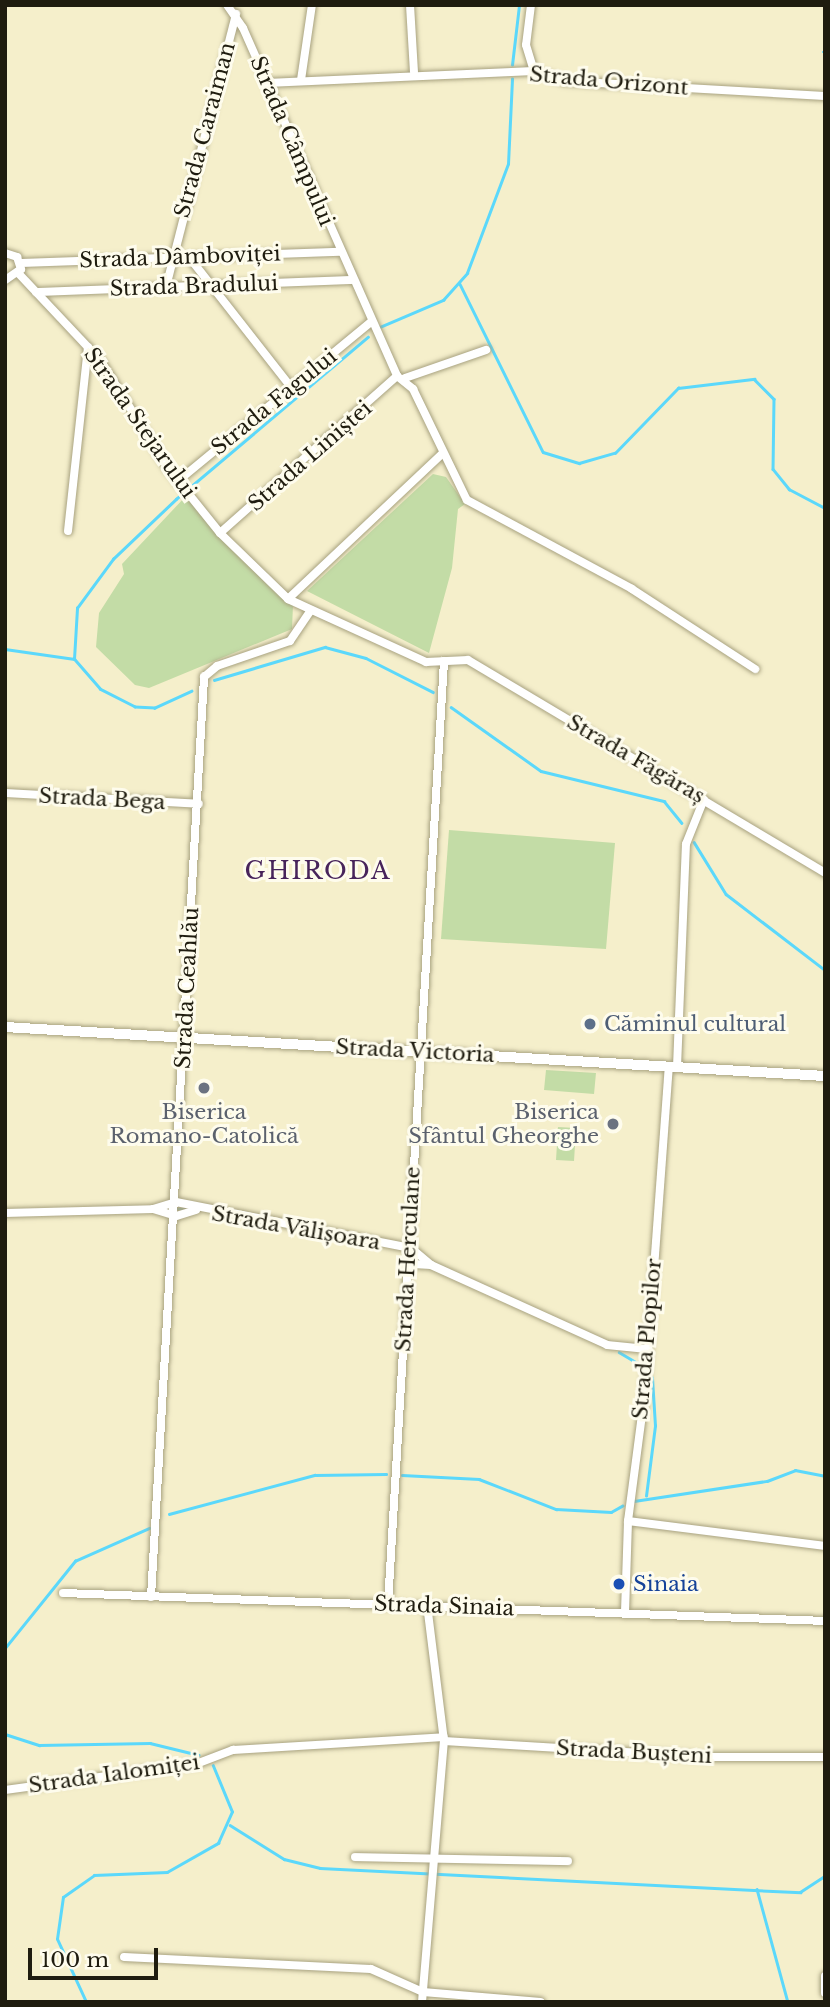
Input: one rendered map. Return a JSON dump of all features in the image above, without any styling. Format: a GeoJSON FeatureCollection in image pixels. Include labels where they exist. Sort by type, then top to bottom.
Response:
{"type":"FeatureCollection","features":[{"type":"Feature","properties":{"kind":"street","name":"Strada Câmpului"},"geometry":{"type":"LineString","coordinates":[[227,5],[236,14],[267,82],[370,323],[442,454],[475,505],[632,589],[755,669]]}},
{"type":"Feature","properties":{"kind":"street"},"geometry":{"type":"LineString","coordinates":[[301,80],[312,5]]}},
{"type":"Feature","properties":{"kind":"street"},"geometry":{"type":"LineString","coordinates":[[410,5],[414,72]]}},
{"type":"Feature","properties":{"kind":"street"},"geometry":{"type":"LineString","coordinates":[[531,5],[526,45],[534,71]]}},
{"type":"Feature","properties":{"kind":"street","name":"Strada Caraiman"},"geometry":{"type":"LineString","coordinates":[[166,287],[170,258],[236,14]]}},
{"type":"Feature","properties":{"kind":"street","name":"Strada Orizont"},"geometry":{"type":"LineString","coordinates":[[267,82],[414,72],[534,71],[564,81],[825,96]]}},
{"type":"Feature","properties":{"kind":"street","name":"Strada Dâmboviței"},"geometry":{"type":"LineString","coordinates":[[20,263],[340,252]]}},
{"type":"Feature","properties":{"kind":"street"},"geometry":{"type":"LineString","coordinates":[[5,253],[20,263],[19,274],[5,280]]}},
{"type":"Feature","properties":{"kind":"street"},"geometry":{"type":"LineString","coordinates":[[189,257],[205,286],[291,387]]}},
{"type":"Feature","properties":{"kind":"street","name":"Strada Stejarului"},"geometry":{"type":"LineString","coordinates":[[19,274],[88,347],[188,495],[220,533],[288,599],[426,662],[444,661]]}},
{"type":"Feature","properties":{"kind":"street","name":"Strada Bradului"},"geometry":{"type":"LineString","coordinates":[[36,292],[353,280]]}},
{"type":"Feature","properties":{"kind":"street","name":"Strada Fagului"},"geometry":{"type":"LineString","coordinates":[[180,483],[370,323]]}},
{"type":"Feature","properties":{"kind":"street"},"geometry":{"type":"LineString","coordinates":[[68,531],[88,347]]}},
{"type":"Feature","properties":{"kind":"street"},"geometry":{"type":"LineString","coordinates":[[401,377],[485,350]]}},
{"type":"Feature","properties":{"kind":"street","name":"Strada Liniștei"},"geometry":{"type":"LineString","coordinates":[[220,533],[401,377]]}},
{"type":"Feature","properties":{"kind":"street"},"geometry":{"type":"LineString","coordinates":[[288,599],[442,454]]}},
{"type":"Feature","properties":{"kind":"street","name":"Strada Ceahlău"},"geometry":{"type":"LineString","coordinates":[[151,1597],[206,672],[290,641],[310,611]]}},
{"type":"Feature","properties":{"kind":"street","name":"Strada Făgăraș"},"geometry":{"type":"LineString","coordinates":[[444,661],[468,660],[825,873]]}},
{"type":"Feature","properties":{"kind":"street","name":"Strada Herculane"},"geometry":{"type":"LineString","coordinates":[[388,1604],[410,1256],[418,1051],[444,661]]}},
{"type":"Feature","properties":{"kind":"street","name":"Strada Bega"},"geometry":{"type":"LineString","coordinates":[[5,793],[199,804]]}},
{"type":"Feature","properties":{"kind":"street","name":"Strada Plopilor"},"geometry":{"type":"LineString","coordinates":[[625,1612],[628,1521],[673,1067],[686,844],[705,799]]}},
{"type":"Feature","properties":{"kind":"street","name":"Strada Victoria"},"geometry":{"type":"LineString","coordinates":[[5,1027],[825,1076]]}},
{"type":"Feature","properties":{"kind":"street","name":"Strada Vălișoara"},"geometry":{"type":"LineString","coordinates":[[153,1209],[176,1209]]}},
{"type":"Feature","properties":{"kind":"street","name":"Strada Vălișoara"},"geometry":{"type":"LineString","coordinates":[[5,1213],[196,1210],[410,1256],[607,1345],[647,1349]]}},
{"type":"Feature","properties":{"kind":"street","name":"Strada Vălișoara"},"geometry":{"type":"LineString","coordinates":[[410,1256],[431,1265]]}},
{"type":"Feature","properties":{"kind":"street"},"geometry":{"type":"LineString","coordinates":[[628,1521],[825,1546]]}},
{"type":"Feature","properties":{"kind":"street","name":"Strada Sinaia"},"geometry":{"type":"LineString","coordinates":[[63,1593],[825,1621]]}},
{"type":"Feature","properties":{"kind":"street"},"geometry":{"type":"LineString","coordinates":[[422,2002],[437,1881],[444,1739],[427,1605]]}},
{"type":"Feature","properties":{"kind":"street","name":"Strada Bușteni"},"geometry":{"type":"LineString","coordinates":[[221,1755],[320,1740],[444,1739],[708,1757],[825,1757]]}},
{"type":"Feature","properties":{"kind":"street","name":"Strada Ialomiței"},"geometry":{"type":"LineString","coordinates":[[5,1790],[221,1755]]}},
{"type":"Feature","properties":{"kind":"street"},"geometry":{"type":"LineString","coordinates":[[355,1857],[438,1861],[568,1861]]}},
{"type":"Feature","properties":{"kind":"street"},"geometry":{"type":"LineString","coordinates":[[124,1957],[371,1969],[423,1992],[541,2002]]}},
{"type":"Feature","properties":{"kind":"street"},"geometry":{"type":"LineString","coordinates":[[824,1993],[825,1976]]}},
{"type":"Feature","properties":{"kind":"green space"},"geometry":{"type":"Polygon","coordinates":[[[433,474],[446,477],[465,504],[458,509],[452,568],[429,653],[307,591],[433,474]]]}},
{"type":"Feature","properties":{"kind":"green space"},"geometry":{"type":"Polygon","coordinates":[[[185,497],[293,605],[292,629],[149,688],[135,685],[96,647],[99,613],[124,574],[122,564],[185,497]]]}},
{"type":"Feature","properties":{"kind":"green space"},"geometry":{"type":"Polygon","coordinates":[[[449,830],[615,843],[606,949],[441,939],[449,830]]]}},
{"type":"Feature","properties":{"kind":"green space"},"geometry":{"type":"Polygon","coordinates":[[[546,1070],[596,1073],[594,1094],[544,1090],[546,1070]]]}},
{"type":"Feature","properties":{"kind":"green space"},"geometry":{"type":"Polygon","coordinates":[[[558,1127],[576,1128],[574,1161],[556,1160],[558,1127]]]}},
{"type":"Feature","properties":{"kind":"waterway"},"geometry":{"type":"LineString","coordinates":[[512,65],[519,5]]}},
{"type":"Feature","properties":{"kind":"waterway"},"geometry":{"type":"LineString","coordinates":[[380,327],[443,300],[467,273],[508,164],[512,79]]}},
{"type":"Feature","properties":{"kind":"waterway"},"geometry":{"type":"LineString","coordinates":[[460,284],[543,452],[579,463],[615,453],[678,388],[754,379],[774,399],[773,469],[789,489],[825,508]]}},
{"type":"Feature","properties":{"kind":"waterway"},"geometry":{"type":"LineString","coordinates":[[192,691],[155,708],[135,707],[100,689],[74,659],[77,608],[113,559],[176,499],[368,337]]}},
{"type":"Feature","properties":{"kind":"waterway"},"geometry":{"type":"LineString","coordinates":[[214,680],[325,647],[366,658],[433,692]]}},
{"type":"Feature","properties":{"kind":"waterway"},"geometry":{"type":"LineString","coordinates":[[5,649],[74,659]]}},
{"type":"Feature","properties":{"kind":"waterway"},"geometry":{"type":"LineString","coordinates":[[451,707],[541,771],[664,801],[682,823]]}},
{"type":"Feature","properties":{"kind":"waterway"},"geometry":{"type":"LineString","coordinates":[[694,842],[726,894],[825,970]]}},
{"type":"Feature","properties":{"kind":"waterway"},"geometry":{"type":"LineString","coordinates":[[166,1209],[187,1209]]}},
{"type":"Feature","properties":{"kind":"waterway"},"geometry":{"type":"LineString","coordinates":[[619,1352],[639,1364]]}},
{"type":"Feature","properties":{"kind":"waterway"},"geometry":{"type":"LineString","coordinates":[[646,1496],[655,1426],[652,1378]]}},
{"type":"Feature","properties":{"kind":"waterway"},"geometry":{"type":"LineString","coordinates":[[634,1501],[767,1481],[795,1470],[825,1476]]}},
{"type":"Feature","properties":{"kind":"waterway"},"geometry":{"type":"LineString","coordinates":[[169,1514],[315,1475],[386,1474]]}},
{"type":"Feature","properties":{"kind":"waterway"},"geometry":{"type":"LineString","coordinates":[[402,1475],[479,1479],[556,1509],[611,1512],[622,1506]]}},
{"type":"Feature","properties":{"kind":"waterway"},"geometry":{"type":"LineString","coordinates":[[5,1648],[75,1561],[149,1528]]}},
{"type":"Feature","properties":{"kind":"waterway"},"geometry":{"type":"LineString","coordinates":[[5,1734],[39,1745],[150,1743],[199,1755]]}},
{"type":"Feature","properties":{"kind":"waterway"},"geometry":{"type":"LineString","coordinates":[[86,2002],[57,1939],[63,1897],[94,1875],[167,1872],[218,1843],[232,1812],[213,1766]]}},
{"type":"Feature","properties":{"kind":"waterway"},"geometry":{"type":"LineString","coordinates":[[230,1825],[284,1859],[320,1868],[800,1892],[825,1876]]}},
{"type":"Feature","properties":{"kind":"waterway"},"geometry":{"type":"LineString","coordinates":[[757,1889],[788,2002]]}},
{"type":"Feature","properties":{"kind":"place","name":"Căminul cultural"},"geometry":{"type":"Point","coordinates":[590,1024]}},
{"type":"Feature","properties":{"kind":"place","name":"Biserica Romano-Catolică"},"geometry":{"type":"Point","coordinates":[204,1088]}},
{"type":"Feature","properties":{"kind":"place","name":"Biserica Sfântul Gheorghe"},"geometry":{"type":"Point","coordinates":[613,1124]}},
{"type":"Feature","properties":{"kind":"place","name":"Sinaia"},"geometry":{"type":"Point","coordinates":[619,1584]}},
{"type":"Feature","properties":{"kind":"district","name":"GHIRODA"},"geometry":{"type":"Point","coordinates":[318,871]}}]}
